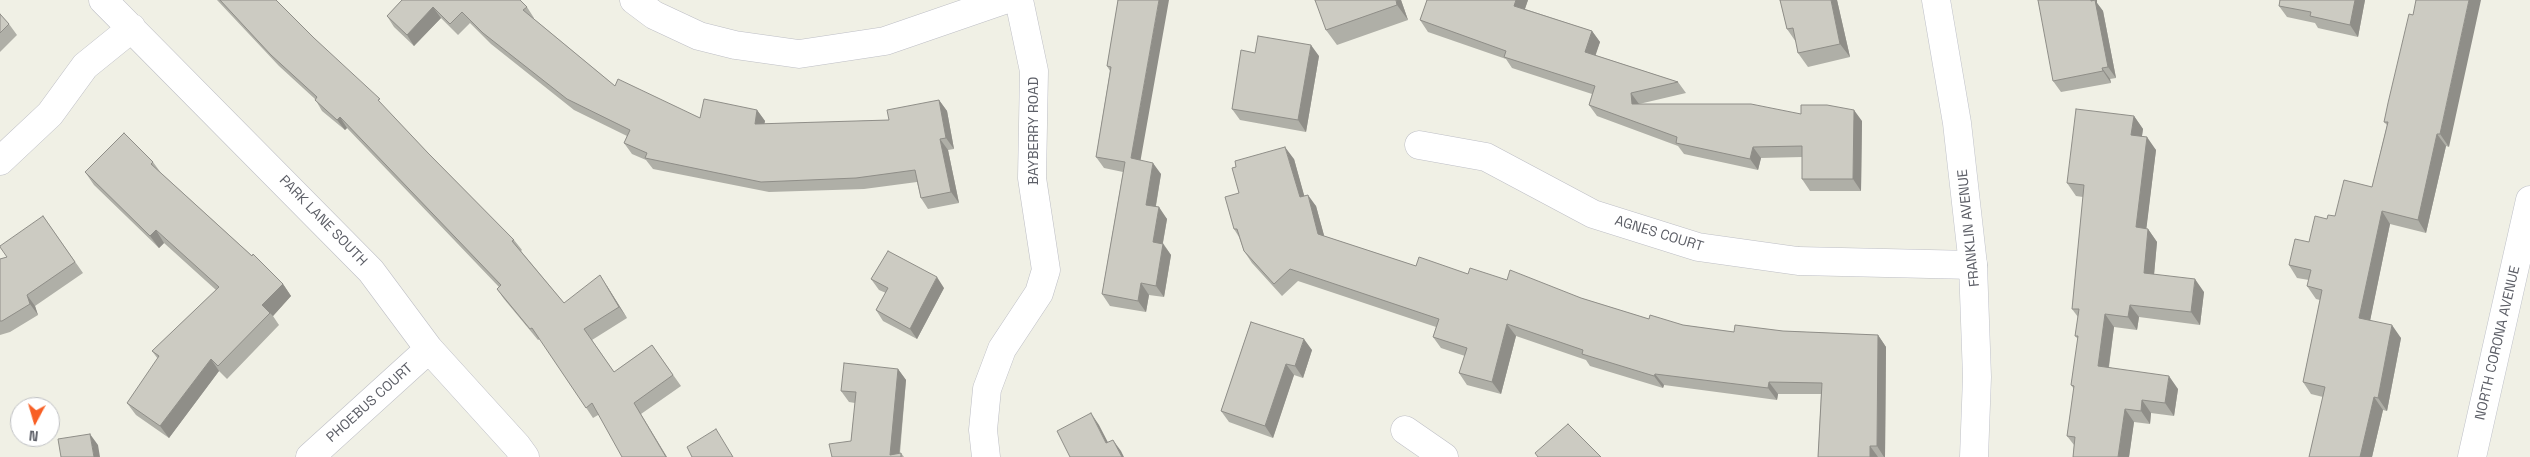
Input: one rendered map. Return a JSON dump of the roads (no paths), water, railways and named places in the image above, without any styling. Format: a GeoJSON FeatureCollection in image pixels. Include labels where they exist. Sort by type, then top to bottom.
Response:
{"type":"FeatureCollection","features":[{"type":"Feature","properties":{"kind":"street","name":"PARK LANE SOUTH"},"geometry":{"type":"LineString","coordinates":[[104,0],[371,271],[430,349],[525,457]]}},
{"type":"Feature","properties":{"kind":"street"},"geometry":{"type":"LineString","coordinates":[[634,0],[654,15],[700,36],[735,45],[799,54],[884,41],[1004,0]]}},
{"type":"Feature","properties":{"kind":"street","name":"BAYBERRY ROAD"},"geometry":{"type":"LineString","coordinates":[[986,457],[983,430],[988,389],[1002,349],[1039,293],[1046,270],[1032,178],[1034,71],[1019,0]]}},
{"type":"Feature","properties":{"kind":"street","name":"FRANKLIN AVENUE"},"geometry":{"type":"LineString","coordinates":[[1936,0],[1957,123],[1973,265],[1977,377],[1974,457]]}},
{"type":"Feature","properties":{"kind":"street"},"geometry":{"type":"LineString","coordinates":[[0,161],[50,114],[85,66],[132,28]]}},
{"type":"Feature","properties":{"kind":"street","name":"AGNES COURT"},"geometry":{"type":"LineString","coordinates":[[1419,145],[1486,157],[1593,214],[1698,247],[1798,261],[1973,265]]}},
{"type":"Feature","properties":{"kind":"street","name":"NORTH CORONA AVENUE"},"geometry":{"type":"LineString","coordinates":[[2472,457],[2530,200]]}},
{"type":"Feature","properties":{"kind":"street","name":"PHOEBUS COURT"},"geometry":{"type":"LineString","coordinates":[[310,457],[430,349]]}},
{"type":"Feature","properties":{"kind":"street"},"geometry":{"type":"LineString","coordinates":[[1405,430],[1444,457]]}}]}
